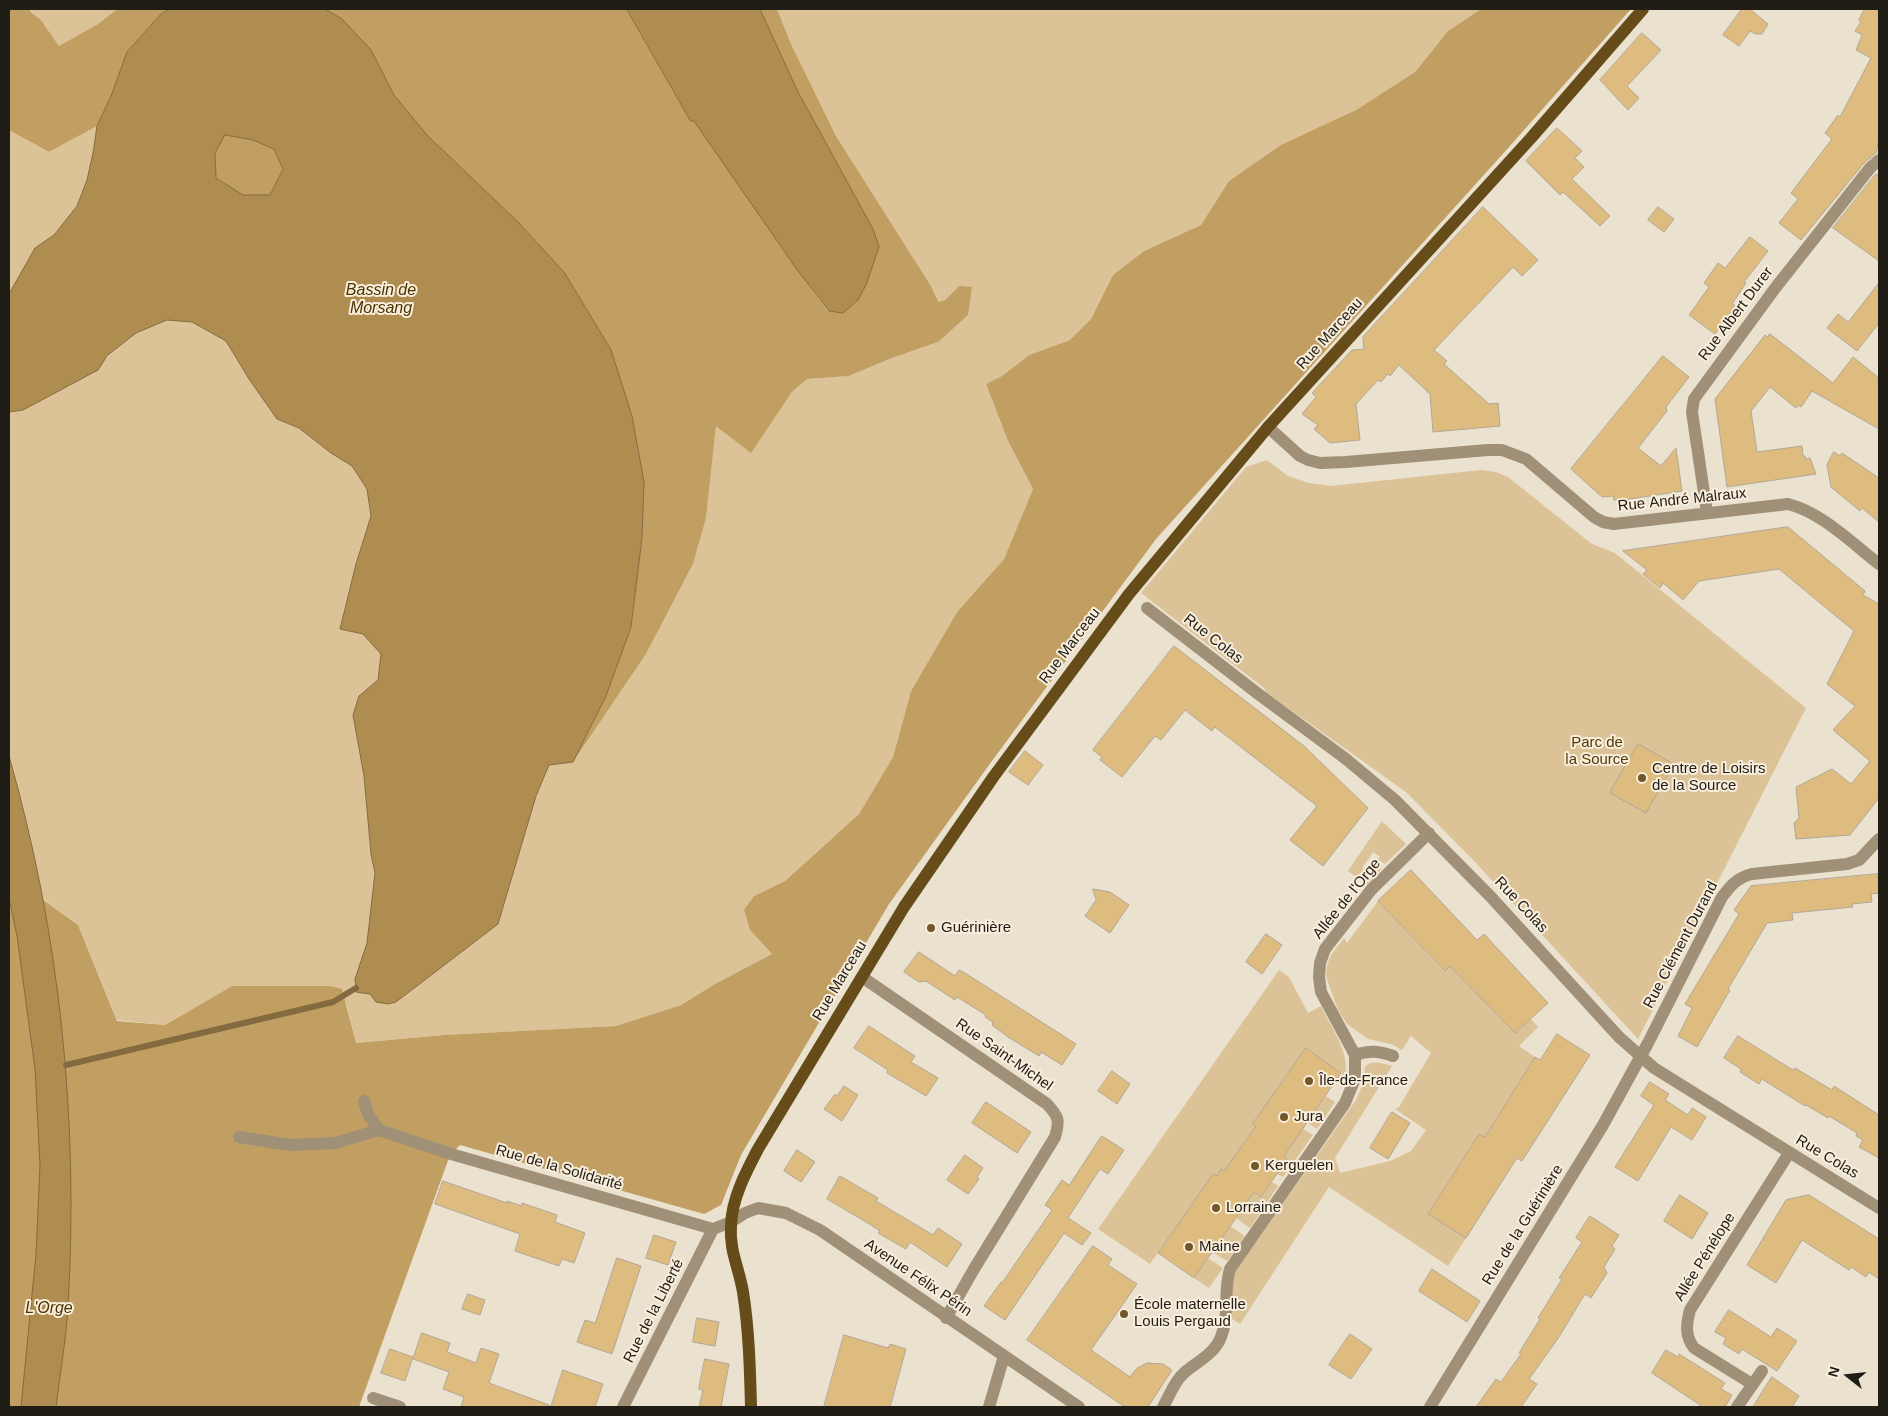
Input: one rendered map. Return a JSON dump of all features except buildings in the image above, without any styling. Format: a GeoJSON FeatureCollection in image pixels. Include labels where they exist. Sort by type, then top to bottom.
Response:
{"type":"FeatureCollection","features":[{"type":"Feature","properties":{"kind":"main road","name":"Rue Marceau"},"geometry":{"type":"LineString","coordinates":[[751,1407],[750,1355],[743,1291],[733,1258],[731,1240],[731,1222],[745,1174],[758,1149],[904,907],[1025,735],[1129,594],[1268,427],[1531,138],[1643,9]]}},
{"type":"Feature","properties":{"kind":"street","name":"Rue Albert Durer"},"geometry":{"type":"LineString","coordinates":[[1706,513],[1692,412],[1694,399],[1776,287],[1870,168],[1879,160]]}},
{"type":"Feature","properties":{"kind":"street","name":"Rue André Malraux"},"geometry":{"type":"LineString","coordinates":[[1268,427],[1300,456],[1320,463],[1488,450],[1508,452],[1526,460],[1594,517],[1603,522],[1614,524],[1788,504],[1802,508],[1816,516],[1879,564]]}},
{"type":"Feature","properties":{"kind":"street","name":"Rue Colas"},"geometry":{"type":"LineString","coordinates":[[1147,608],[1346,759],[1395,800],[1497,903],[1619,1037],[1641,1058],[1790,1154],[1877,1203]]}},
{"type":"Feature","properties":{"kind":"street","name":"Allée de l'Orge"},"geometry":{"type":"LineString","coordinates":[[1163,1407],[1181,1375],[1214,1349],[1220,1339],[1225,1325],[1226,1281],[1230,1269],[1345,1103],[1355,1079],[1355,1055],[1321,992],[1320,963],[1325,949],[1371,890],[1428,833]]}},
{"type":"Feature","properties":{"kind":"street","name":"Rue Clément Durand"},"geometry":{"type":"LineString","coordinates":[[1641,1058],[1722,897],[1732,884],[1740,877],[1752,874],[1847,864],[1859,860],[1879,839]]}},
{"type":"Feature","properties":{"kind":"street","name":"Rue Saint-Michel"},"geometry":{"type":"LineString","coordinates":[[862,977],[1047,1104],[1056,1114],[1059,1125],[1055,1137],[946,1318]]}},
{"type":"Feature","properties":{"kind":"street"},"geometry":{"type":"LineString","coordinates":[[1355,1055],[1366,1051],[1380,1051],[1393,1056]]}},
{"type":"Feature","properties":{"kind":"street","name":"Rue de la Guérinière"},"geometry":{"type":"LineString","coordinates":[[1430,1407],[1603,1126],[1641,1058]]}},
{"type":"Feature","properties":{"kind":"street"},"geometry":{"type":"LineString","coordinates":[[239,1137],[290,1144],[335,1144],[379,1130],[368,1114],[364,1101]]}},
{"type":"Feature","properties":{"kind":"street","name":"Rue de la Solidarité"},"geometry":{"type":"LineString","coordinates":[[379,1130],[450,1154],[713,1229]]}},
{"type":"Feature","properties":{"kind":"street","name":"Allée Pénélope"},"geometry":{"type":"LineString","coordinates":[[1752,1384],[1694,1348],[1688,1340],[1686,1324],[1690,1310],[1790,1154]]}},
{"type":"Feature","properties":{"kind":"street","name":"Avenue Félix Périn"},"geometry":{"type":"LineString","coordinates":[[731,1222],[745,1213],[758,1208],[786,1213],[820,1230],[946,1318],[1079,1407]]}},
{"type":"Feature","properties":{"kind":"street"},"geometry":{"type":"LineString","coordinates":[[713,1229],[731,1222]]}},
{"type":"Feature","properties":{"kind":"street","name":"Rue de la Liberté"},"geometry":{"type":"LineString","coordinates":[[623,1407],[713,1229]]}},
{"type":"Feature","properties":{"kind":"street"},"geometry":{"type":"LineString","coordinates":[[989,1407],[1004,1356]]}},
{"type":"Feature","properties":{"kind":"street"},"geometry":{"type":"LineString","coordinates":[[1737,1407],[1762,1370]]}},
{"type":"Feature","properties":{"kind":"street"},"geometry":{"type":"LineString","coordinates":[[373,1398],[400,1407]]}},
{"type":"Feature","properties":{"kind":"green space"},"geometry":{"type":"Polygon","coordinates":[[[31,9],[117,9],[98,24],[59,46],[31,9]]]}},
{"type":"Feature","properties":{"kind":"green space"},"geometry":{"type":"Polygon","coordinates":[[[777,9],[1481,9],[1448,31],[1415,72],[1356,110],[1229,181],[1201,225],[1144,251],[1113,275],[1091,319],[1070,340],[1029,355],[1002,376],[986,384],[1008,441],[1033,489],[1004,559],[957,612],[911,691],[893,757],[859,814],[785,881],[754,896],[750,930],[772,954],[715,984],[681,1005],[616,1026],[444,1035],[356,1043],[346,1002],[232,986],[165,1025],[117,1020],[78,925],[43,899],[27,822],[9,756],[9,412],[23,410],[103,361],[136,333],[167,320],[192,322],[226,341],[249,379],[277,419],[299,428],[331,453],[352,466],[367,489],[371,516],[356,564],[340,628],[363,634],[381,654],[378,680],[359,696],[353,715],[364,776],[371,854],[375,873],[367,943],[355,979],[356,992],[396,1002],[498,924],[536,796],[549,765],[573,762],[646,654],[693,564],[706,518],[716,425],[780,408],[792,392],[807,379],[849,376],[938,342],[959,286],[945,300],[940,302],[836,136],[791,44],[777,9]]]}},
{"type":"Feature","properties":{"kind":"green space"},"geometry":{"type":"Polygon","coordinates":[[[97,126],[87,180],[77,206],[54,235],[35,248],[9,294],[9,130],[49,152],[97,126]]]}},
{"type":"Feature","properties":{"kind":"green space","name":"Parc de la Source"},"geometry":{"type":"Polygon","coordinates":[[[1267,460],[1288,476],[1309,483],[1331,486],[1481,470],[1496,472],[1508,477],[1592,544],[1615,553],[1806,708],[1638,1039],[1476,863],[1406,792],[1267,693],[1264,688],[1141,593],[1246,467],[1267,460]]]}},
{"type":"Feature","properties":{"kind":"green space"},"geometry":{"type":"Polygon","coordinates":[[[1382,821],[1406,844],[1385,864],[1378,860],[1380,857],[1373,852],[1362,868],[1369,873],[1375,865],[1381,869],[1369,886],[1348,871],[1382,821]]]}},
{"type":"Feature","properties":{"kind":"green space"},"geometry":{"type":"Polygon","coordinates":[[[1378,901],[1444,971],[1450,966],[1515,1033],[1531,1019],[1538,1027],[1519,1046],[1535,1057],[1485,1137],[1479,1134],[1428,1213],[1466,1238],[1448,1266],[1329,1187],[1240,1324],[1231,1318],[1234,1273],[1356,1100],[1364,1081],[1365,1067],[1371,1063],[1392,1066],[1335,1158],[1340,1173],[1390,1161],[1411,1151],[1426,1130],[1395,1109],[1399,1107],[1431,1053],[1411,1036],[1402,1050],[1391,1044],[1368,1039],[1347,1024],[1338,1010],[1326,976],[1327,965],[1331,955],[1344,938],[1347,943],[1378,901]]]}},
{"type":"Feature","properties":{"kind":"green space"},"geometry":{"type":"Polygon","coordinates":[[[1279,970],[1289,977],[1308,1013],[1321,1006],[1339,1040],[1345,1058],[1345,1076],[1306,1048],[1297,1061],[1291,1075],[1288,1074],[1272,1097],[1266,1111],[1263,1110],[1253,1124],[1256,1126],[1241,1147],[1237,1160],[1233,1158],[1224,1171],[1221,1169],[1217,1176],[1213,1174],[1150,1264],[1098,1229],[1279,970]]]}},
{"type":"Feature","properties":{"kind":"green space"},"geometry":{"type":"Polygon","coordinates":[[[1326,1096],[1335,1102],[1317,1129],[1307,1122],[1326,1096]]]}},
{"type":"Feature","properties":{"kind":"green space"},"geometry":{"type":"Polygon","coordinates":[[[1302,1128],[1313,1135],[1283,1177],[1277,1174],[1287,1159],[1284,1156],[1302,1128]]]}},
{"type":"Feature","properties":{"kind":"green space"},"geometry":{"type":"Polygon","coordinates":[[[1272,1182],[1278,1186],[1250,1228],[1236,1218],[1254,1192],[1261,1197],[1272,1182]]]}},
{"type":"Feature","properties":{"kind":"green space"},"geometry":{"type":"Polygon","coordinates":[[[1230,1226],[1245,1236],[1227,1261],[1212,1252],[1230,1226]]]}},
{"type":"Feature","properties":{"kind":"green space"},"geometry":{"type":"Polygon","coordinates":[[[1208,1258],[1223,1268],[1209,1288],[1194,1278],[1208,1258]]]}},
{"type":"Feature","properties":{"kind":"shaded area"},"geometry":{"type":"Polygon","coordinates":[[[9,9],[31,9],[30,11],[41,20],[59,46],[98,24],[117,9],[170,9],[161,14],[127,52],[111,96],[97,126],[49,152],[9,130],[9,9]]]}},
{"type":"Feature","properties":{"kind":"shaded area"},"geometry":{"type":"Polygon","coordinates":[[[325,9],[627,9],[691,120],[694,120],[798,271],[828,311],[843,313],[858,300],[866,285],[873,229],[797,90],[760,9],[777,9],[791,44],[836,136],[931,286],[939,302],[945,300],[959,286],[972,287],[968,315],[938,342],[849,376],[807,379],[792,392],[751,453],[716,426],[706,518],[693,564],[646,654],[573,762],[606,696],[631,627],[642,538],[644,482],[632,416],[611,350],[564,272],[518,222],[427,135],[394,95],[371,50],[325,9]]]}},
{"type":"Feature","properties":{"kind":"shaded area"},"geometry":{"type":"Polygon","coordinates":[[[1481,9],[1631,9],[1156,539],[889,904],[741,1155],[721,1205],[704,1214],[460,1145],[450,1155],[359,1407],[9,1407],[9,875],[78,925],[117,1021],[165,1025],[232,986],[330,986],[342,989],[356,1043],[444,1035],[616,1026],[681,1005],[715,984],[772,954],[750,930],[744,910],[754,896],[785,881],[859,814],[893,757],[911,691],[957,612],[1004,559],[1033,489],[1008,441],[986,384],[1002,376],[1029,355],[1070,340],[1091,319],[1113,275],[1144,251],[1201,225],[1229,181],[1281,145],[1356,110],[1415,72],[1448,31],[1481,9]]]}},
{"type":"Feature","properties":{"kind":"shaded area"},"geometry":{"type":"Polygon","coordinates":[[[224,135],[253,140],[274,149],[283,169],[270,195],[243,195],[216,178],[215,154],[224,135]]]}},
{"type":"Feature","properties":{"kind":"water","name":"Bassin de Morsang"},"geometry":{"type":"Polygon","coordinates":[[[170,9],[325,9],[342,19],[371,50],[394,95],[427,135],[518,222],[564,272],[611,350],[632,416],[644,482],[642,538],[631,627],[606,696],[573,762],[549,765],[536,796],[498,924],[396,1002],[388,1004],[376,1002],[370,994],[356,992],[355,979],[367,943],[375,873],[371,854],[364,776],[353,715],[359,696],[378,680],[381,654],[363,634],[340,629],[356,564],[371,516],[367,489],[352,466],[331,453],[299,428],[277,419],[249,379],[226,341],[192,322],[167,320],[136,333],[107,356],[98,370],[23,410],[9,412],[9,294],[35,248],[54,235],[77,206],[87,180],[97,126],[111,96],[127,52],[161,14],[170,9]],[[225,135],[215,154],[216,178],[243,195],[270,195],[283,169],[274,149],[253,140],[225,135]]]}},
{"type":"Feature","properties":{"kind":"water"},"geometry":{"type":"Polygon","coordinates":[[[627,9],[760,9],[797,90],[873,229],[879,247],[866,285],[858,300],[843,313],[829,311],[798,271],[694,121],[691,121],[627,9]]]}},
{"type":"Feature","properties":{"kind":"water","name":"L'Orge"},"geometry":{"type":"Polygon","coordinates":[[[9,756],[27,823],[53,959],[68,1097],[71,1237],[67,1319],[56,1407],[21,1407],[36,1254],[40,1165],[35,1069],[17,936],[9,898],[9,756]]]}},
{"type":"Feature","properties":{"kind":"waterway"},"geometry":{"type":"LineString","coordinates":[[66,1065],[333,1002],[356,988]]}},
{"type":"Feature","properties":{"kind":"place","name":"Centre de Loisirs de la Source"},"geometry":{"type":"Point","coordinates":[1642,778]}},
{"type":"Feature","properties":{"kind":"place","name":"Guérinière"},"geometry":{"type":"Point","coordinates":[931,928]}},
{"type":"Feature","properties":{"kind":"place","name":"Île-de-France"},"geometry":{"type":"Point","coordinates":[1309,1081]}},
{"type":"Feature","properties":{"kind":"place","name":"Jura"},"geometry":{"type":"Point","coordinates":[1284,1117]}},
{"type":"Feature","properties":{"kind":"place","name":"Kerguelen"},"geometry":{"type":"Point","coordinates":[1255,1166]}},
{"type":"Feature","properties":{"kind":"place","name":"Lorraine"},"geometry":{"type":"Point","coordinates":[1216,1208]}},
{"type":"Feature","properties":{"kind":"place","name":"Maine"},"geometry":{"type":"Point","coordinates":[1189,1247]}},
{"type":"Feature","properties":{"kind":"place","name":"École maternelle Louis Pergaud"},"geometry":{"type":"Point","coordinates":[1124,1314]}}]}
